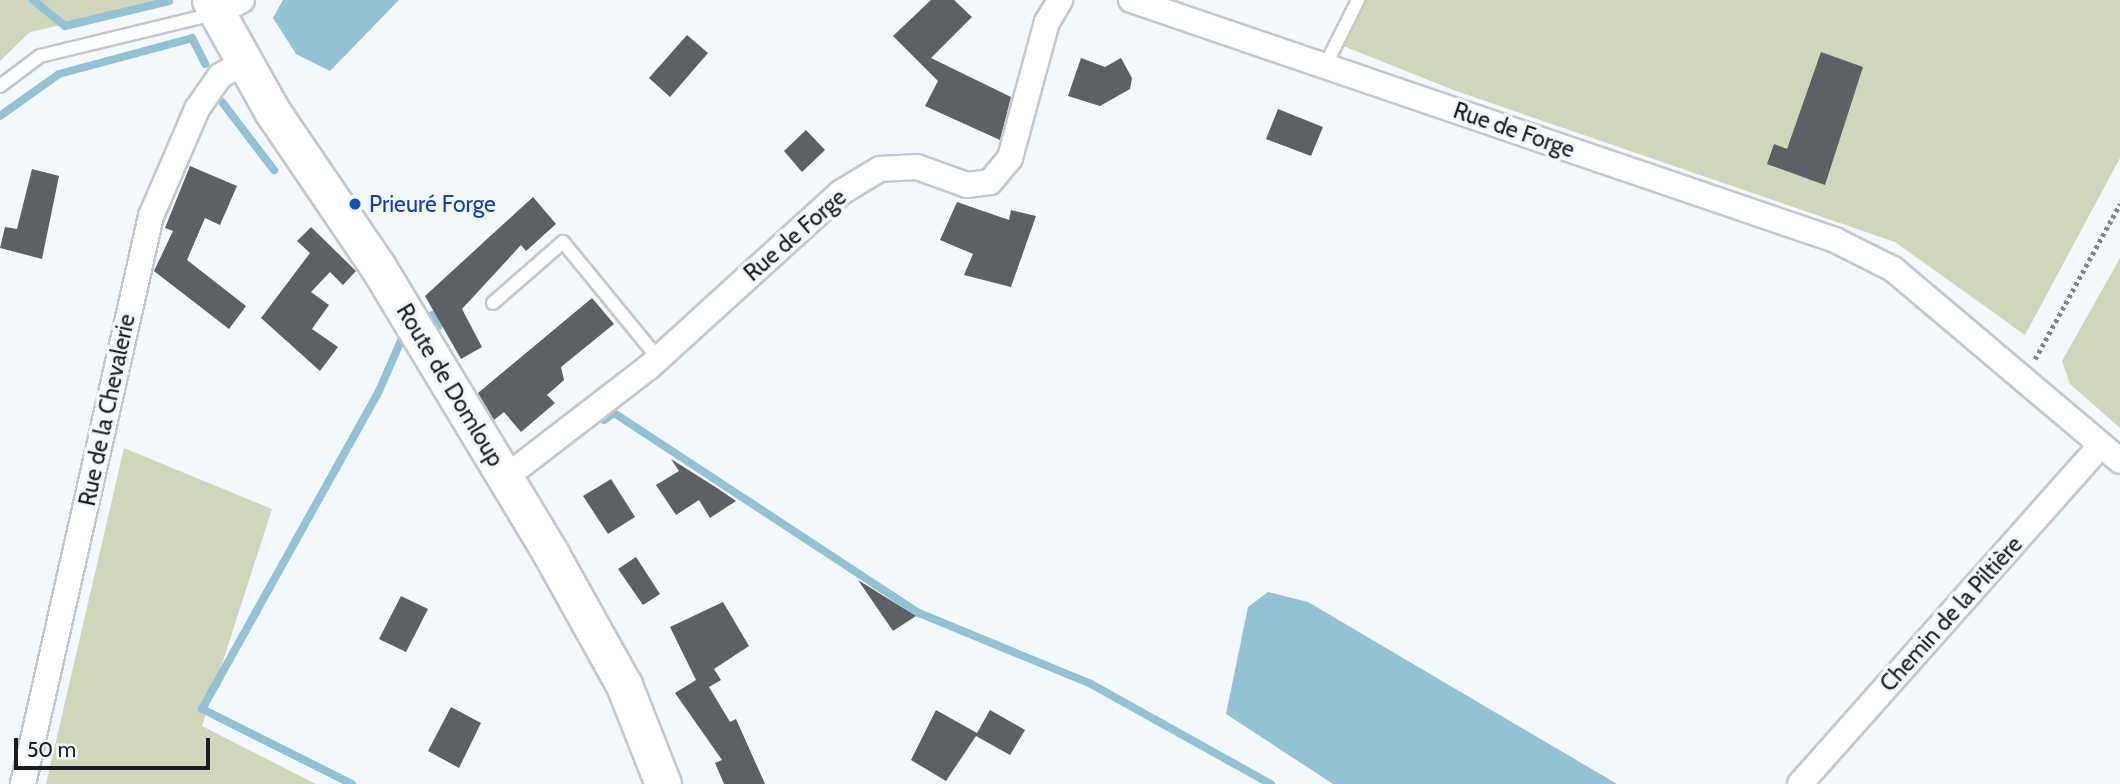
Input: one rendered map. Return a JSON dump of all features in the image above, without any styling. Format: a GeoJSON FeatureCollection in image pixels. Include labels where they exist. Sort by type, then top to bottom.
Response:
{"type":"FeatureCollection","features":[{"type":"Feature","properties":{"kind":"street","name":"Rue de Forge"},"geometry":{"type":"LineString","coordinates":[[506,477],[658,358],[840,193],[880,169],[917,167],[967,184],[990,181],[1010,158],[1047,22],[1060,0]]}},
{"type":"Feature","properties":{"kind":"street","name":"Rue de Forge"},"geometry":{"type":"LineString","coordinates":[[1131,0],[1835,240],[1893,270],[2026,375],[2111,453]]}},
{"type":"Feature","properties":{"kind":"street","name":"Route de Domloup"},"geometry":{"type":"LineString","coordinates":[[223,4],[244,62],[506,477],[624,685],[663,784]]}},
{"type":"Feature","properties":{"kind":"street","name":"Rue de la Chevalerie"},"geometry":{"type":"LineString","coordinates":[[23,784],[150,216],[197,109],[220,76],[244,62]]}},
{"type":"Feature","properties":{"kind":"street","name":"Chemin de la Piltière"},"geometry":{"type":"LineString","coordinates":[[1800,784],[2111,453]]}},
{"type":"Feature","properties":{"kind":"lane"},"geometry":{"type":"LineString","coordinates":[[1325,66],[1358,0]]}},
{"type":"Feature","properties":{"kind":"lane"},"geometry":{"type":"LineString","coordinates":[[0,86],[40,57],[223,4]]}},
{"type":"Feature","properties":{"kind":"lane"},"geometry":{"type":"LineString","coordinates":[[493,303],[564,242],[658,358]]}},
{"type":"Feature","properties":{"kind":"path"},"geometry":{"type":"LineString","coordinates":[[2026,375],[2120,204]]}},
{"type":"Feature","properties":{"kind":"green space"},"geometry":{"type":"Polygon","coordinates":[[[0,0],[174,0],[30,32],[0,61],[0,0]]]}},
{"type":"Feature","properties":{"kind":"green space"},"geometry":{"type":"Polygon","coordinates":[[[1359,0],[2120,0],[2120,158],[2025,335],[1895,242],[1456,91],[1338,44],[1359,0]]]}},
{"type":"Feature","properties":{"kind":"green space"},"geometry":{"type":"Polygon","coordinates":[[[2120,258],[2120,428],[2070,384],[2062,361],[2120,258]]]}},
{"type":"Feature","properties":{"kind":"green space"},"geometry":{"type":"Polygon","coordinates":[[[124,448],[272,509],[202,726],[316,784],[46,784],[124,448]]]}},
{"type":"Feature","properties":{"kind":"water"},"geometry":{"type":"Polygon","coordinates":[[[283,0],[399,0],[330,71],[296,54],[273,18],[283,0]]]}},
{"type":"Feature","properties":{"kind":"water"},"geometry":{"type":"Polygon","coordinates":[[[1268,592],[1308,602],[1617,784],[1333,784],[1226,714],[1248,607],[1268,592]]]}},
{"type":"Feature","properties":{"kind":"building"},"geometry":{"type":"Polygon","coordinates":[[[931,0],[954,0],[972,17],[931,58],[1011,97],[1000,140],[925,106],[938,81],[893,36],[931,0]]]}},
{"type":"Feature","properties":{"kind":"building"},"geometry":{"type":"Polygon","coordinates":[[[687,35],[708,53],[670,97],[649,78],[687,35]]]}},
{"type":"Feature","properties":{"kind":"building"},"geometry":{"type":"Polygon","coordinates":[[[1821,52],[1863,67],[1825,185],[1767,164],[1774,144],[1787,149],[1821,52]]]}},
{"type":"Feature","properties":{"kind":"building"},"geometry":{"type":"Polygon","coordinates":[[[1081,58],[1105,67],[1121,58],[1132,78],[1130,89],[1100,106],[1068,96],[1081,58]]]}},
{"type":"Feature","properties":{"kind":"building"},"geometry":{"type":"Polygon","coordinates":[[[1278,109],[1323,127],[1311,156],[1266,139],[1278,109]]]}},
{"type":"Feature","properties":{"kind":"building"},"geometry":{"type":"Polygon","coordinates":[[[806,130],[825,150],[802,172],[784,151],[806,130]]]}},
{"type":"Feature","properties":{"kind":"building"},"geometry":{"type":"Polygon","coordinates":[[[190,166],[237,186],[220,225],[205,218],[187,260],[246,306],[229,329],[154,271],[173,231],[165,228],[190,166]]]}},
{"type":"Feature","properties":{"kind":"building"},"geometry":{"type":"Polygon","coordinates":[[[32,169],[59,176],[42,259],[0,248],[5,227],[17,229],[32,169]]]}},
{"type":"Feature","properties":{"kind":"building"},"geometry":{"type":"Polygon","coordinates":[[[533,197],[556,224],[526,251],[521,245],[462,309],[482,347],[461,359],[425,296],[533,197]]]}},
{"type":"Feature","properties":{"kind":"building"},"geometry":{"type":"Polygon","coordinates":[[[957,202],[1009,220],[1011,210],[1036,216],[1011,287],[964,275],[973,254],[940,240],[957,202]]]}},
{"type":"Feature","properties":{"kind":"building"},"geometry":{"type":"Polygon","coordinates":[[[311,227],[356,271],[343,285],[330,272],[311,292],[329,305],[312,329],[338,347],[320,371],[261,318],[310,253],[297,241],[311,227]]]}},
{"type":"Feature","properties":{"kind":"building"},"geometry":{"type":"Polygon","coordinates":[[[592,298],[614,324],[561,367],[564,380],[547,395],[555,403],[521,432],[504,412],[494,420],[478,393],[592,298]]]}},
{"type":"Feature","properties":{"kind":"building"},"geometry":{"type":"Polygon","coordinates":[[[671,459],[736,501],[710,518],[699,500],[676,515],[656,485],[679,471],[671,459]]]}},
{"type":"Feature","properties":{"kind":"building"},"geometry":{"type":"Polygon","coordinates":[[[611,479],[635,517],[608,534],[583,496],[611,479]]]}},
{"type":"Feature","properties":{"kind":"building"},"geometry":{"type":"Polygon","coordinates":[[[636,557],[660,594],[643,605],[618,569],[636,557]]]}},
{"type":"Feature","properties":{"kind":"building"},"geometry":{"type":"Polygon","coordinates":[[[858,580],[916,616],[893,631],[858,580]]]}},
{"type":"Feature","properties":{"kind":"building"},"geometry":{"type":"Polygon","coordinates":[[[401,596],[428,609],[406,652],[379,639],[401,596]]]}},
{"type":"Feature","properties":{"kind":"building"},"geometry":{"type":"Polygon","coordinates":[[[723,602],[749,646],[714,669],[721,680],[709,687],[730,722],[736,719],[765,784],[724,784],[715,763],[722,760],[675,693],[696,680],[670,627],[723,602]]]}},
{"type":"Feature","properties":{"kind":"building"},"geometry":{"type":"Polygon","coordinates":[[[451,707],[481,723],[459,768],[428,751],[451,707]]]}},
{"type":"Feature","properties":{"kind":"building"},"geometry":{"type":"Polygon","coordinates":[[[936,710],[977,733],[990,710],[1025,730],[1010,755],[976,736],[946,781],[911,760],[936,710]]]}},
{"type":"Feature","properties":{"kind":"waterway"},"geometry":{"type":"LineString","coordinates":[[33,0],[65,26],[169,1]]}},
{"type":"Feature","properties":{"kind":"waterway"},"geometry":{"type":"LineString","coordinates":[[0,116],[59,74],[192,38],[205,64]]}},
{"type":"Feature","properties":{"kind":"waterway"},"geometry":{"type":"LineString","coordinates":[[222,102],[274,170]]}},
{"type":"Feature","properties":{"kind":"waterway"},"geometry":{"type":"LineString","coordinates":[[432,315],[438,327]]}},
{"type":"Feature","properties":{"kind":"waterway"},"geometry":{"type":"LineString","coordinates":[[352,784],[202,709],[379,391],[403,336]]}},
{"type":"Feature","properties":{"kind":"waterway"},"geometry":{"type":"LineString","coordinates":[[604,420],[614,413],[919,613],[1091,684],[1271,784]]}},
{"type":"Feature","properties":{"kind":"place","name":"Prieuré Forge"},"geometry":{"type":"Point","coordinates":[355,204]}}]}
